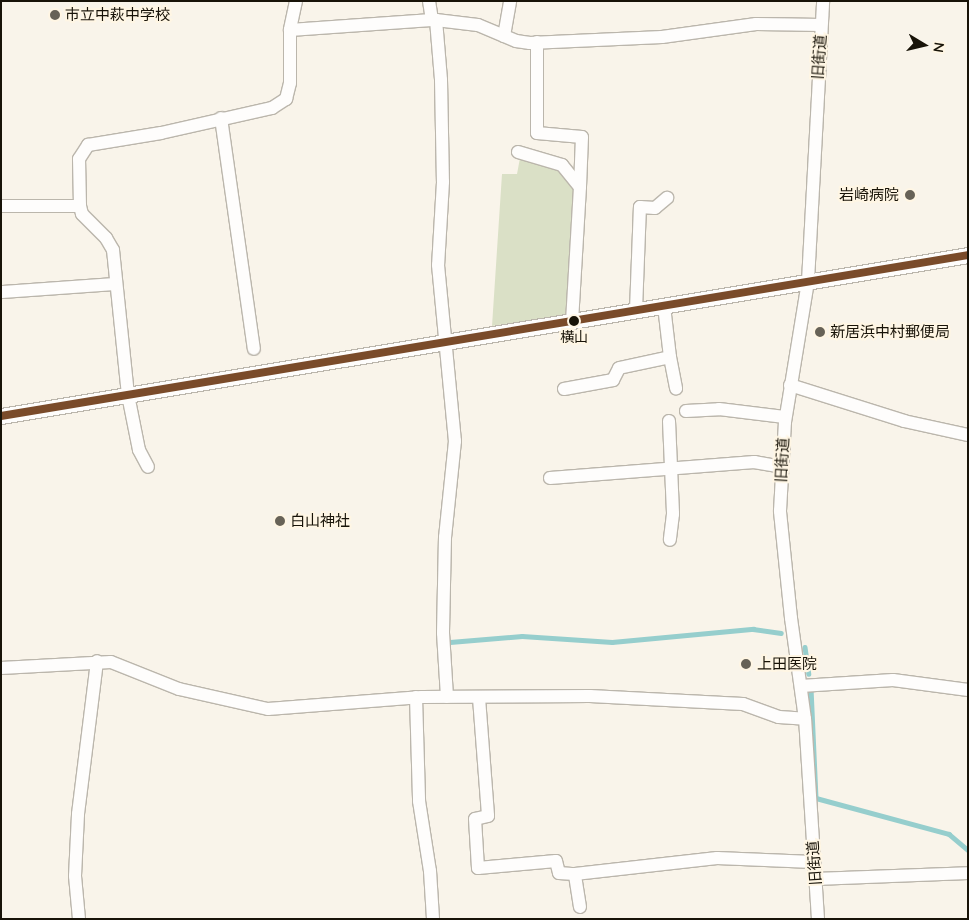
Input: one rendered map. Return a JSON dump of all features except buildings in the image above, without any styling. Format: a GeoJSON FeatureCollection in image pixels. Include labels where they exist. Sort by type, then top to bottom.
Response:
{"type":"FeatureCollection","features":[{"type":"Feature","properties":{"kind":"street"},"geometry":{"type":"LineString","coordinates":[[148,467],[139,450],[128,395],[114,250],[82,214],[80,206],[79,159],[88,144],[161,133],[272,108],[286,99],[290,83],[290,30],[296,1]]}},
{"type":"Feature","properties":{"kind":"street"},"geometry":{"type":"LineString","coordinates":[[429,1],[434,20],[444,182],[438,265],[443,344],[456,441],[445,536],[443,633],[447,697]]}},
{"type":"Feature","properties":{"kind":"street"},"geometry":{"type":"LineString","coordinates":[[504,36],[510,1]]}},
{"type":"Feature","properties":{"kind":"street","name":"旧街道"},"geometry":{"type":"LineString","coordinates":[[818,919],[805,719],[780,511],[785,417],[808,281],[823,1]]}},
{"type":"Feature","properties":{"kind":"street"},"geometry":{"type":"LineString","coordinates":[[290,30],[434,20],[478,24],[516,41],[537,42],[662,37],[756,24],[821,25]]}},
{"type":"Feature","properties":{"kind":"street"},"geometry":{"type":"LineString","coordinates":[[537,42],[537,133],[582,137],[572,321]]}},
{"type":"Feature","properties":{"kind":"street"},"geometry":{"type":"LineString","coordinates":[[221,118],[254,349]]}},
{"type":"Feature","properties":{"kind":"street"},"geometry":{"type":"LineString","coordinates":[[518,152],[562,165],[580,187]]}},
{"type":"Feature","properties":{"kind":"street"},"geometry":{"type":"LineString","coordinates":[[636,310],[640,207],[655,208],[667,198]]}},
{"type":"Feature","properties":{"kind":"street"},"geometry":{"type":"LineString","coordinates":[[1,206],[80,206]]}},
{"type":"Feature","properties":{"kind":"street"},"geometry":{"type":"LineString","coordinates":[[1,416],[443,344],[968,255]]}},
{"type":"Feature","properties":{"kind":"street"},"geometry":{"type":"LineString","coordinates":[[1,292],[116,284]]}},
{"type":"Feature","properties":{"kind":"street"},"geometry":{"type":"LineString","coordinates":[[664,306],[676,388]]}},
{"type":"Feature","properties":{"kind":"street"},"geometry":{"type":"LineString","coordinates":[[564,389],[613,380],[619,368],[670,357]]}},
{"type":"Feature","properties":{"kind":"street"},"geometry":{"type":"LineString","coordinates":[[790,385],[904,421],[968,435]]}},
{"type":"Feature","properties":{"kind":"street"},"geometry":{"type":"LineString","coordinates":[[686,411],[719,409],[785,417]]}},
{"type":"Feature","properties":{"kind":"street"},"geometry":{"type":"LineString","coordinates":[[669,421],[672,468],[670,540]]}},
{"type":"Feature","properties":{"kind":"street"},"geometry":{"type":"LineString","coordinates":[[550,478],[754,462],[781,467]]}},
{"type":"Feature","properties":{"kind":"street"},"geometry":{"type":"LineString","coordinates":[[1,668],[96,661],[111,662],[179,689],[268,709],[416,697],[590,696],[744,704],[779,717],[805,719]]}},
{"type":"Feature","properties":{"kind":"street"},"geometry":{"type":"LineString","coordinates":[[79,919],[74,876],[78,814],[96,661]]}},
{"type":"Feature","properties":{"kind":"street"},"geometry":{"type":"LineString","coordinates":[[801,686],[893,680],[968,690]]}},
{"type":"Feature","properties":{"kind":"street"},"geometry":{"type":"LineString","coordinates":[[416,697],[419,801],[430,871],[433,919]]}},
{"type":"Feature","properties":{"kind":"street"},"geometry":{"type":"LineString","coordinates":[[479,698],[488,816],[475,819],[478,868],[556,861],[559,873],[575,874],[717,858],[813,862]]}},
{"type":"Feature","properties":{"kind":"street"},"geometry":{"type":"LineString","coordinates":[[815,879],[968,873]]}},
{"type":"Feature","properties":{"kind":"street"},"geometry":{"type":"LineString","coordinates":[[575,874],[580,907]]}},
{"type":"Feature","properties":{"kind":"green space"},"geometry":{"type":"Polygon","coordinates":[[[520,158],[561,170],[574,186],[567,315],[492,326],[502,174],[517,174],[520,158]]]}},
{"type":"Feature","properties":{"kind":"waterway"},"geometry":{"type":"LineString","coordinates":[[450,642],[522,636],[612,642],[753,629],[781,633]]}},
{"type":"Feature","properties":{"kind":"waterway"},"geometry":{"type":"LineString","coordinates":[[805,647],[809,674]]}},
{"type":"Feature","properties":{"kind":"waterway"},"geometry":{"type":"LineString","coordinates":[[811,688],[816,798],[949,834],[968,850]]}},
{"type":"Feature","properties":{"kind":"transit line"},"geometry":{"type":"LineString","coordinates":[[1,416],[968,255]]}},
{"type":"Feature","properties":{"kind":"place","name":"市立中萩中学校"},"geometry":{"type":"Point","coordinates":[55,15]}},
{"type":"Feature","properties":{"kind":"place","name":"岩崎病院"},"geometry":{"type":"Point","coordinates":[910,195]}},
{"type":"Feature","properties":{"kind":"place","name":"横山"},"geometry":{"type":"Point","coordinates":[574,321]}},
{"type":"Feature","properties":{"kind":"place","name":"新居浜中村郵便局"},"geometry":{"type":"Point","coordinates":[820,332]}},
{"type":"Feature","properties":{"kind":"place","name":"白山神社"},"geometry":{"type":"Point","coordinates":[280,521]}},
{"type":"Feature","properties":{"kind":"place","name":"上田医院"},"geometry":{"type":"Point","coordinates":[746,664]}}]}
